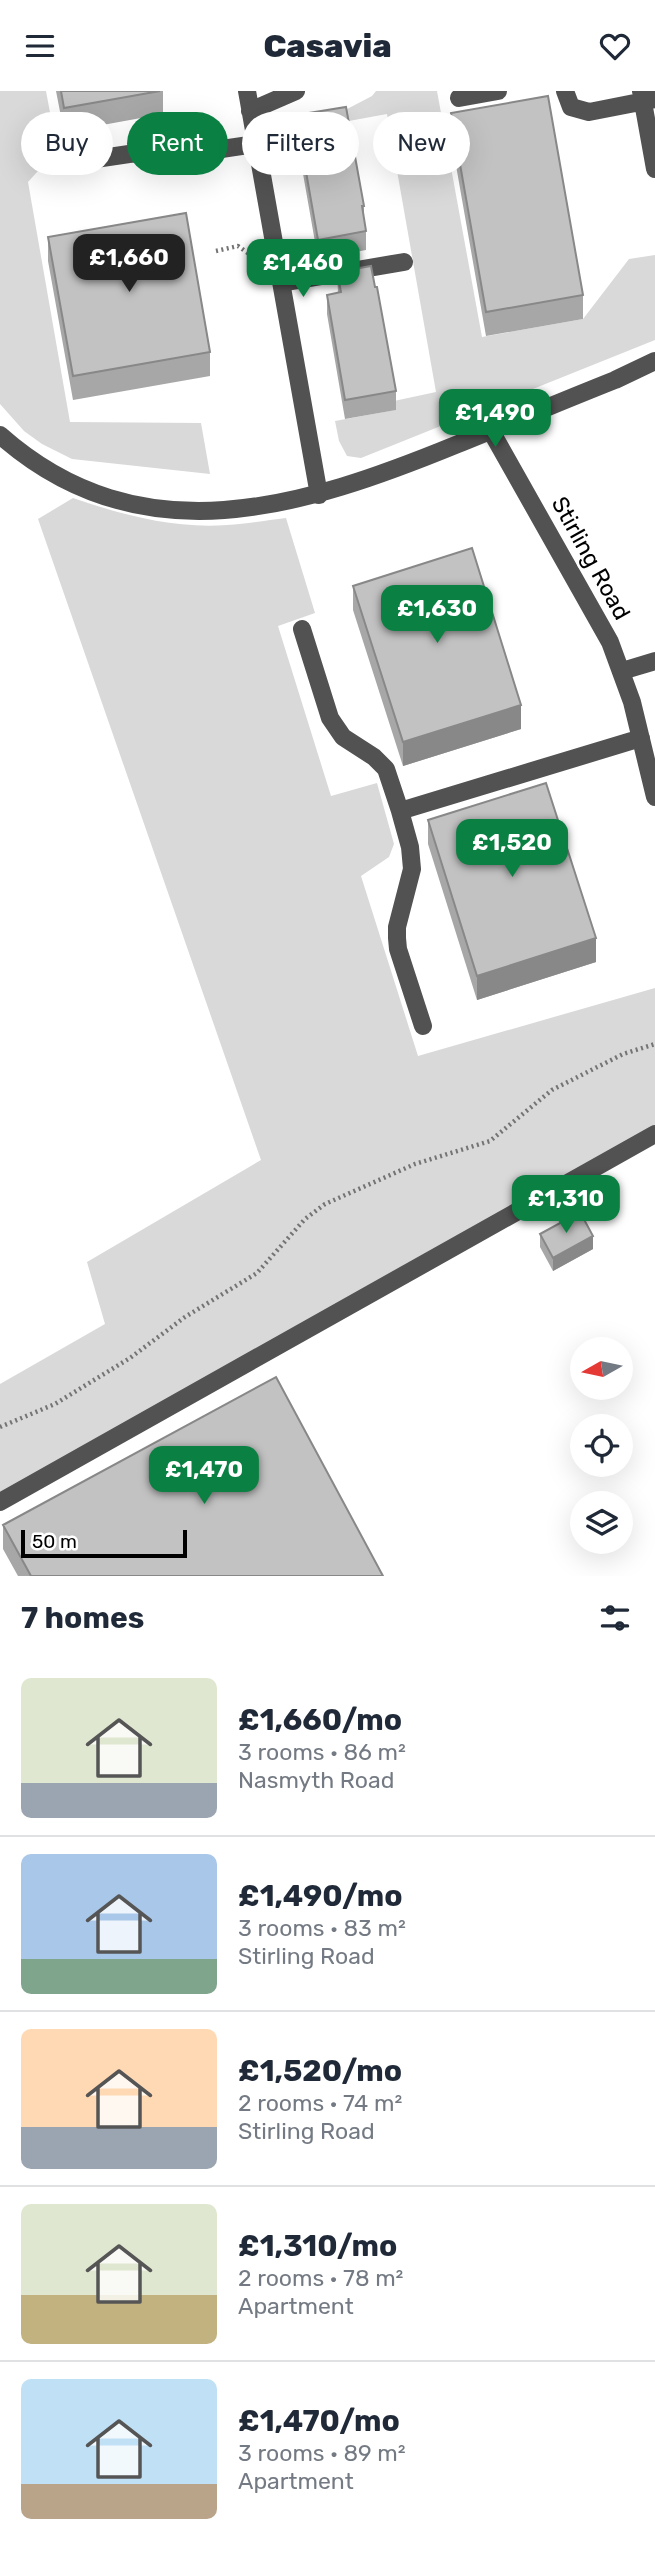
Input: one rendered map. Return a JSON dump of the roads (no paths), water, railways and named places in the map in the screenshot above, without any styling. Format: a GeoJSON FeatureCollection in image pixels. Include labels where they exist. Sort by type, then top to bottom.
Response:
{"type":"FeatureCollection","features":[{"type":"Feature","properties":{"kind":"street"},"geometry":{"type":"LineString","coordinates":[[247,91],[250,111],[296,91]]}},
{"type":"Feature","properties":{"kind":"street"},"geometry":{"type":"LineString","coordinates":[[459,98],[498,91]]}},
{"type":"Feature","properties":{"kind":"street"},"geometry":{"type":"LineString","coordinates":[[565,91],[571,107],[584,112],[646,97],[655,169]]}},
{"type":"Feature","properties":{"kind":"street"},"geometry":{"type":"LineString","coordinates":[[113,156],[152,152],[188,154],[242,146]]}},
{"type":"Feature","properties":{"kind":"street"},"geometry":{"type":"LineString","coordinates":[[262,175],[319,495]]}},
{"type":"Feature","properties":{"kind":"street"},"geometry":{"type":"LineString","coordinates":[[281,280],[404,262]]}},
{"type":"Feature","properties":{"kind":"street"},"geometry":{"type":"LineString","coordinates":[[0,435],[18,451],[57,476],[95,492],[148,507],[200,512],[238,510],[319,495],[363,481],[491,431],[655,361]]}},
{"type":"Feature","properties":{"kind":"street","name":"Stirling Road"},"geometry":{"type":"LineString","coordinates":[[491,431],[597,616],[622,671],[655,797]]}},
{"type":"Feature","properties":{"kind":"street"},"geometry":{"type":"LineString","coordinates":[[302,629],[330,718],[343,737],[386,769],[400,811],[410,848],[412,869],[397,927],[398,949],[423,1026]]}},
{"type":"Feature","properties":{"kind":"street"},"geometry":{"type":"LineString","coordinates":[[622,671],[655,661]]}},
{"type":"Feature","properties":{"kind":"street"},"geometry":{"type":"LineString","coordinates":[[400,811],[641,739]]}},
{"type":"Feature","properties":{"kind":"street"},"geometry":{"type":"LineString","coordinates":[[0,1502],[655,1134]]}}]}
